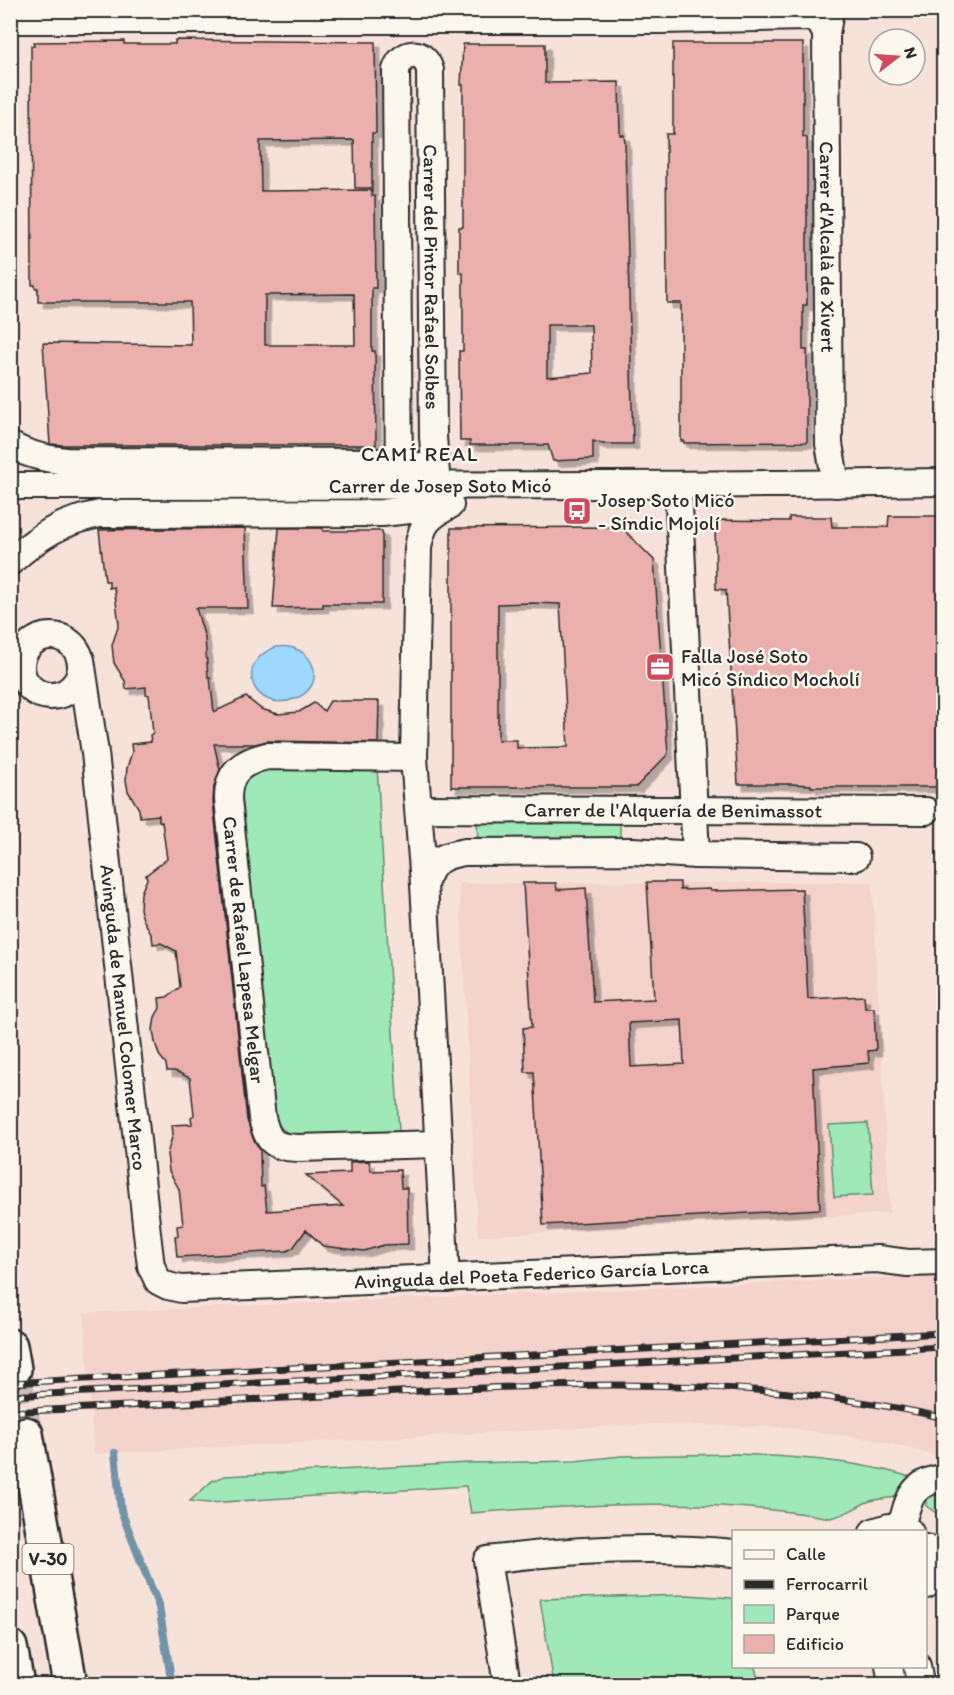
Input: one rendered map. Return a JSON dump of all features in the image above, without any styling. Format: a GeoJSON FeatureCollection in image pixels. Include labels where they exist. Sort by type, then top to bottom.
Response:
{"type":"FeatureCollection","features":[{"type":"Feature","properties":{"kind":"highway","name":"V-30"},"geometry":{"type":"LineString","coordinates":[[26,1434],[70,1684]]}},
{"type":"Feature","properties":{"kind":"highway"},"geometry":{"type":"LineString","coordinates":[[10,1647],[17,1684]]}},
{"type":"Feature","properties":{"kind":"street"},"geometry":{"type":"LineString","coordinates":[[16,23],[824,18]]}},
{"type":"Feature","properties":{"kind":"street","name":"Carrer d'Alcalà de Xivert"},"geometry":{"type":"LineString","coordinates":[[824,18],[829,444],[836,484]]}},
{"type":"Feature","properties":{"kind":"street","name":"Carrer del Pintor Rafael Solbes"},"geometry":{"type":"LineString","coordinates":[[399,473],[396,70],[407,21],[429,28],[433,437],[443,495]]}},
{"type":"Feature","properties":{"kind":"street"},"geometry":{"type":"LineString","coordinates":[[396,70],[405,57],[414,55],[423,57],[430,70]]}},
{"type":"Feature","properties":{"kind":"street"},"geometry":{"type":"LineString","coordinates":[[10,429],[17,449],[48,460],[399,473],[414,465],[443,495],[422,527],[417,549],[414,758],[424,884],[446,1278]]}},
{"type":"Feature","properties":{"kind":"street","name":"Carrer de Josep Soto Micó"},"geometry":{"type":"LineString","coordinates":[[10,486],[399,473]]}},
{"type":"Feature","properties":{"kind":"street","name":"Carrer de Josep Soto Micó"},"geometry":{"type":"LineString","coordinates":[[10,562],[64,523],[100,514],[382,513],[443,495],[512,486],[944,482]]}},
{"type":"Feature","properties":{"kind":"street"},"geometry":{"type":"LineString","coordinates":[[678,485],[696,855]]}},
{"type":"Feature","properties":{"kind":"street","name":"Avinguda de Manuel Colomer Marco"},"geometry":{"type":"LineString","coordinates":[[95,753],[92,739],[78,715],[28,686],[21,666],[28,647],[36,640],[54,636],[71,644],[81,660],[95,753],[148,1242],[152,1266],[158,1281]]}},
{"type":"Feature","properties":{"kind":"street"},"geometry":{"type":"LineString","coordinates":[[45,696],[56,696],[74,686],[79,678],[81,660]]}},
{"type":"Feature","properties":{"kind":"street","name":"Carrer de Rafael Lapesa Melgar"},"geometry":{"type":"LineString","coordinates":[[414,758],[267,756],[241,765],[228,786],[228,799],[265,1131],[272,1142],[282,1147],[439,1144]]}},
{"type":"Feature","properties":{"kind":"street","name":"Carrer de l'Alquería de Benimassot"},"geometry":{"type":"LineString","coordinates":[[419,809],[926,811]]}},
{"type":"Feature","properties":{"kind":"street","name":"Carrer de l'Alquería de Benimassot"},"geometry":{"type":"LineString","coordinates":[[424,884],[436,861],[448,855],[465,852],[633,851],[696,855],[856,856]]}},
{"type":"Feature","properties":{"kind":"street","name":"Avinguda del Poeta Federico García Lorca"},"geometry":{"type":"LineString","coordinates":[[158,1281],[181,1289],[878,1259],[908,1263],[944,1262]]}},
{"type":"Feature","properties":{"kind":"street"},"geometry":{"type":"LineString","coordinates":[[879,1530],[889,1527],[905,1530],[911,1496],[920,1485],[930,1480],[944,1478]]}},
{"type":"Feature","properties":{"kind":"street"},"geometry":{"type":"LineString","coordinates":[[507,1684],[487,1560],[614,1550],[732,1553]]}},
{"type":"Feature","properties":{"kind":"street"},"geometry":{"type":"LineString","coordinates":[[927,1551],[932,1582]]}},
{"type":"Feature","properties":{"kind":"street"},"geometry":{"type":"LineString","coordinates":[[889,1668],[892,1684]]}},
{"type":"Feature","properties":{"kind":"street"},"geometry":{"type":"LineString","coordinates":[[917,1668],[920,1684]]}},
{"type":"Feature","properties":{"kind":"shaded area"},"geometry":{"type":"Polygon","coordinates":[[[872,882],[890,1213],[478,1236],[459,883],[872,882]]]}},
{"type":"Feature","properties":{"kind":"shaded area"},"geometry":{"type":"Polygon","coordinates":[[[943,1275],[943,1457],[876,1440],[781,1427],[654,1424],[94,1454],[84,1313],[943,1275]]]}},
{"type":"Feature","properties":{"kind":"green space"},"geometry":{"type":"Polygon","coordinates":[[[377,766],[399,1132],[294,1137],[277,1123],[274,1115],[239,797],[246,775],[256,768],[377,766]]]}},
{"type":"Feature","properties":{"kind":"green space"},"geometry":{"type":"Polygon","coordinates":[[[477,821],[620,821],[620,842],[478,842],[477,821]]]}},
{"type":"Feature","properties":{"kind":"green space"},"geometry":{"type":"Polygon","coordinates":[[[868,1123],[873,1195],[834,1197],[829,1125],[868,1123]]]}},
{"type":"Feature","properties":{"kind":"green space"},"geometry":{"type":"Polygon","coordinates":[[[737,1454],[846,1463],[910,1477],[896,1497],[871,1501],[830,1518],[740,1507],[650,1504],[471,1513],[466,1486],[208,1503],[190,1501],[212,1481],[225,1476],[469,1463],[575,1461],[621,1456],[737,1454]]]}},
{"type":"Feature","properties":{"kind":"green space"},"geometry":{"type":"Polygon","coordinates":[[[943,1490],[943,1522],[939,1515],[926,1506],[927,1494],[943,1490]]]}},
{"type":"Feature","properties":{"kind":"green space"},"geometry":{"type":"Polygon","coordinates":[[[686,1595],[732,1598],[732,1668],[755,1668],[759,1684],[554,1684],[540,1599],[686,1595]]]}},
{"type":"Feature","properties":{"kind":"water"},"geometry":{"type":"Polygon","coordinates":[[[276,647],[289,647],[300,651],[308,657],[313,666],[314,675],[312,685],[305,693],[294,699],[280,702],[268,699],[259,693],[254,685],[252,674],[254,664],[262,654],[276,647]]]}},
{"type":"Feature","properties":{"kind":"building"},"geometry":{"type":"Polygon","coordinates":[[[175,40],[375,42],[376,133],[372,133],[372,188],[355,188],[354,140],[260,141],[261,191],[372,190],[372,196],[375,196],[376,288],[372,288],[372,351],[375,351],[376,445],[50,444],[43,343],[191,345],[190,302],[38,302],[38,288],[32,285],[31,46],[34,46],[34,42],[124,41],[124,44],[175,44],[175,40]],[[354,294],[265,295],[265,345],[355,345],[354,294]]]}},
{"type":"Feature","properties":{"kind":"building"},"geometry":{"type":"Polygon","coordinates":[[[673,43],[803,43],[803,137],[807,138],[807,305],[803,305],[803,350],[807,350],[807,442],[684,443],[681,441],[681,303],[667,303],[666,134],[673,134],[673,43]]]}},
{"type":"Feature","properties":{"kind":"building"},"geometry":{"type":"Polygon","coordinates":[[[463,44],[545,44],[545,83],[619,82],[620,135],[624,135],[625,143],[633,444],[603,444],[593,441],[593,459],[553,461],[548,445],[470,445],[470,441],[460,441],[459,351],[463,351],[463,273],[459,273],[459,227],[463,227],[463,85],[461,85],[463,44]],[[547,325],[547,377],[592,373],[591,325],[547,325]]]}},
{"type":"Feature","properties":{"kind":"building"},"geometry":{"type":"Polygon","coordinates":[[[889,516],[944,516],[944,787],[811,787],[811,785],[790,784],[738,784],[726,590],[716,589],[715,520],[789,521],[789,517],[831,517],[832,527],[888,527],[889,516]]]}},
{"type":"Feature","properties":{"kind":"building"},"geometry":{"type":"Polygon","coordinates":[[[621,527],[654,560],[668,754],[636,787],[451,787],[451,528],[621,527]],[[498,604],[498,740],[517,740],[517,748],[568,747],[560,604],[498,604]]]}},
{"type":"Feature","properties":{"kind":"building"},"geometry":{"type":"Polygon","coordinates":[[[245,528],[248,608],[196,608],[205,638],[214,712],[246,697],[261,709],[278,714],[299,712],[314,703],[324,711],[330,701],[379,701],[378,743],[267,741],[255,744],[214,744],[220,770],[214,786],[213,801],[247,1120],[260,1150],[261,1187],[264,1186],[267,1211],[343,1206],[306,1175],[350,1173],[350,1162],[369,1161],[371,1171],[400,1170],[401,1188],[407,1188],[408,1244],[384,1245],[364,1251],[323,1246],[306,1230],[293,1248],[287,1251],[177,1257],[175,1236],[178,1236],[177,1226],[183,1225],[179,1189],[169,1171],[167,1154],[173,1134],[172,1125],[192,1124],[191,1117],[194,1115],[190,1078],[175,1071],[167,1071],[166,1064],[159,1055],[153,1030],[155,1017],[160,1008],[159,998],[167,997],[180,987],[176,951],[161,943],[153,944],[152,936],[140,909],[146,875],[167,859],[159,815],[140,817],[139,809],[128,791],[126,780],[132,752],[131,744],[151,742],[150,735],[153,733],[149,695],[146,694],[146,687],[126,689],[125,681],[114,663],[112,645],[119,624],[114,587],[109,588],[109,581],[105,581],[99,530],[245,528]]]}},
{"type":"Feature","properties":{"kind":"building"},"geometry":{"type":"Polygon","coordinates":[[[279,528],[382,531],[382,604],[323,604],[323,607],[273,608],[279,528]]]}},
{"type":"Feature","properties":{"kind":"building"},"geometry":{"type":"Polygon","coordinates":[[[647,882],[680,882],[680,890],[802,889],[808,999],[864,996],[865,1008],[874,1008],[876,1050],[868,1051],[869,1063],[813,1068],[820,1209],[543,1225],[534,1072],[525,1072],[523,1028],[532,1027],[523,883],[556,883],[557,890],[586,888],[593,1002],[654,999],[647,882]],[[682,1020],[629,1023],[631,1067],[684,1064],[682,1020]]]}},
{"type":"Feature","properties":{"kind":"waterway"},"geometry":{"type":"LineString","coordinates":[[115,1453],[121,1511],[159,1607],[172,1684]]}},
{"type":"Feature","properties":{"kind":"tunnel"},"geometry":{"type":"LineString","coordinates":[[14,1369],[26,1434]]}},
{"type":"Feature","properties":{"kind":"railway"},"geometry":{"type":"LineString","coordinates":[[10,1383],[944,1333]]}},
{"type":"Feature","properties":{"kind":"railway"},"geometry":{"type":"LineString","coordinates":[[10,1396],[944,1347]]}},
{"type":"Feature","properties":{"kind":"railway"},"geometry":{"type":"LineString","coordinates":[[10,1412],[452,1389],[593,1385],[734,1389],[805,1395],[875,1404],[944,1418]]}},
{"type":"Feature","properties":{"kind":"place","name":"Josep Soto Micó - Síndic Mojolí"},"geometry":{"type":"Point","coordinates":[577,511]}},
{"type":"Feature","properties":{"kind":"place","name":"Falla José Soto Micó Síndico Mocholí"},"geometry":{"type":"Point","coordinates":[660,667]}},
{"type":"Feature","properties":{"kind":"district","name":"CAMÍ REAL"},"geometry":{"type":"Point","coordinates":[420,454]}}]}
